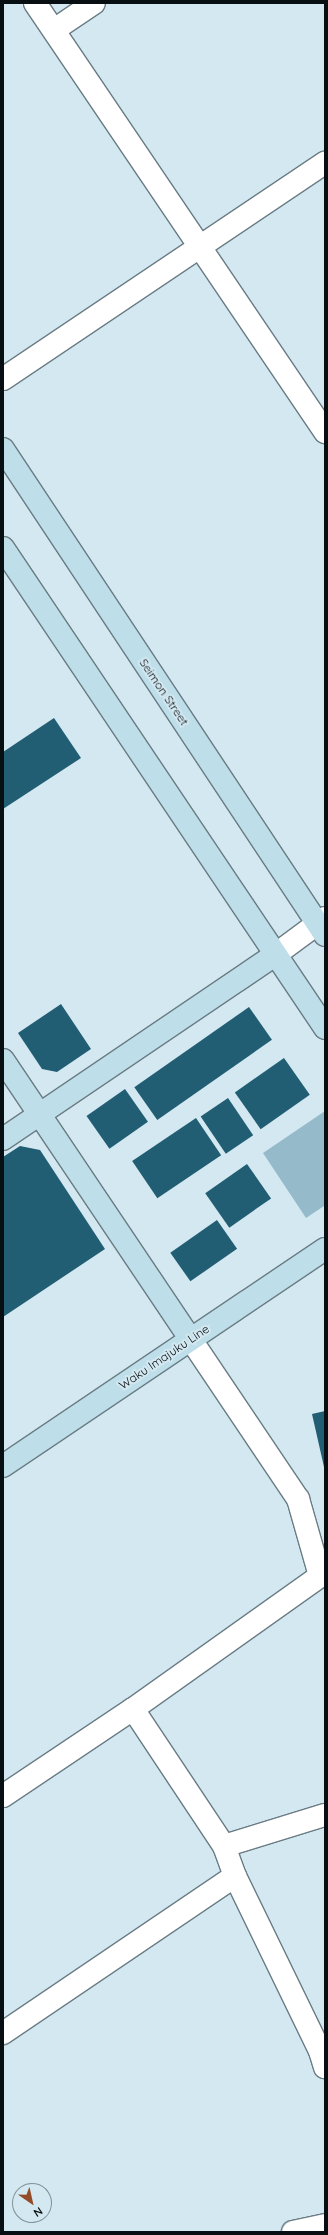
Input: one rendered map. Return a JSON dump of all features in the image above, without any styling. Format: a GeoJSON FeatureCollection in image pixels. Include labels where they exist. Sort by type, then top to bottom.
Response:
{"type":"FeatureCollection","features":[{"type":"Feature","properties":{"kind":"street"},"geometry":{"type":"LineString","coordinates":[[35,3],[325,432]]}},
{"type":"Feature","properties":{"kind":"street"},"geometry":{"type":"LineString","coordinates":[[54,30],[94,3]]}},
{"type":"Feature","properties":{"kind":"street"},"geometry":{"type":"LineString","coordinates":[[3,379],[325,163]]}},
{"type":"Feature","properties":{"kind":"street","name":"Seimon Street"},"geometry":{"type":"LineString","coordinates":[[3,449],[322,926]]}},
{"type":"Feature","properties":{"kind":"street"},"geometry":{"type":"LineString","coordinates":[[3,548],[325,1028]]}},
{"type":"Feature","properties":{"kind":"street"},"geometry":{"type":"LineString","coordinates":[[3,1139],[275,955],[322,926]]}},
{"type":"Feature","properties":{"kind":"street"},"geometry":{"type":"LineString","coordinates":[[3,1060],[298,1499],[320,1576],[133,1709],[3,1796]]}},
{"type":"Feature","properties":{"kind":"street","name":"Waku Imajuku Line"},"geometry":{"type":"LineString","coordinates":[[3,1466],[190,1338],[325,1249]]}},
{"type":"Feature","properties":{"kind":"street"},"geometry":{"type":"LineString","coordinates":[[133,1709],[224,1846],[235,1876],[320,2051],[325,2067]]}},
{"type":"Feature","properties":{"kind":"street"},"geometry":{"type":"LineString","coordinates":[[224,1846],[325,1815]]}},
{"type":"Feature","properties":{"kind":"street"},"geometry":{"type":"LineString","coordinates":[[3,2033],[235,1876]]}},
{"type":"Feature","properties":{"kind":"street"},"geometry":{"type":"LineString","coordinates":[[293,2232],[325,2225]]}},
{"type":"Feature","properties":{"kind":"shaded area"},"geometry":{"type":"Polygon","coordinates":[[[325,1111],[324,1206],[306,1218],[263,1153],[325,1111]]]}},
{"type":"Feature","properties":{"kind":"building"},"geometry":{"type":"Polygon","coordinates":[[[54,718],[81,758],[3,809],[3,752],[54,718]]]}},
{"type":"Feature","properties":{"kind":"building"},"geometry":{"type":"Polygon","coordinates":[[[61,1004],[91,1049],[57,1072],[42,1069],[18,1033],[61,1004]]]}},
{"type":"Feature","properties":{"kind":"building"},"geometry":{"type":"Polygon","coordinates":[[[249,1007],[272,1040],[157,1120],[134,1087],[249,1007]]]}},
{"type":"Feature","properties":{"kind":"building"},"geometry":{"type":"Polygon","coordinates":[[[284,1058],[310,1095],[261,1129],[235,1092],[284,1058]]]}},
{"type":"Feature","properties":{"kind":"building"},"geometry":{"type":"Polygon","coordinates":[[[125,1089],[148,1122],[109,1149],[86,1116],[125,1089]]]}},
{"type":"Feature","properties":{"kind":"building"},"geometry":{"type":"Polygon","coordinates":[[[228,1098],[253,1135],[226,1154],[201,1116],[228,1098]]]}},
{"type":"Feature","properties":{"kind":"building"},"geometry":{"type":"Polygon","coordinates":[[[196,1118],[221,1155],[157,1198],[132,1161],[196,1118]]]}},
{"type":"Feature","properties":{"kind":"building"},"geometry":{"type":"Polygon","coordinates":[[[20,1146],[40,1150],[105,1249],[3,1317],[3,1157],[20,1146]]]}},
{"type":"Feature","properties":{"kind":"building"},"geometry":{"type":"Polygon","coordinates":[[[247,1164],[271,1198],[229,1228],[205,1193],[247,1164]]]}},
{"type":"Feature","properties":{"kind":"building"},"geometry":{"type":"Polygon","coordinates":[[[217,1220],[237,1249],[190,1281],[170,1253],[217,1220]]]}},
{"type":"Feature","properties":{"kind":"building"},"geometry":{"type":"Polygon","coordinates":[[[325,1411],[325,1467],[324,1467],[312,1414],[325,1411]]]}}]}
